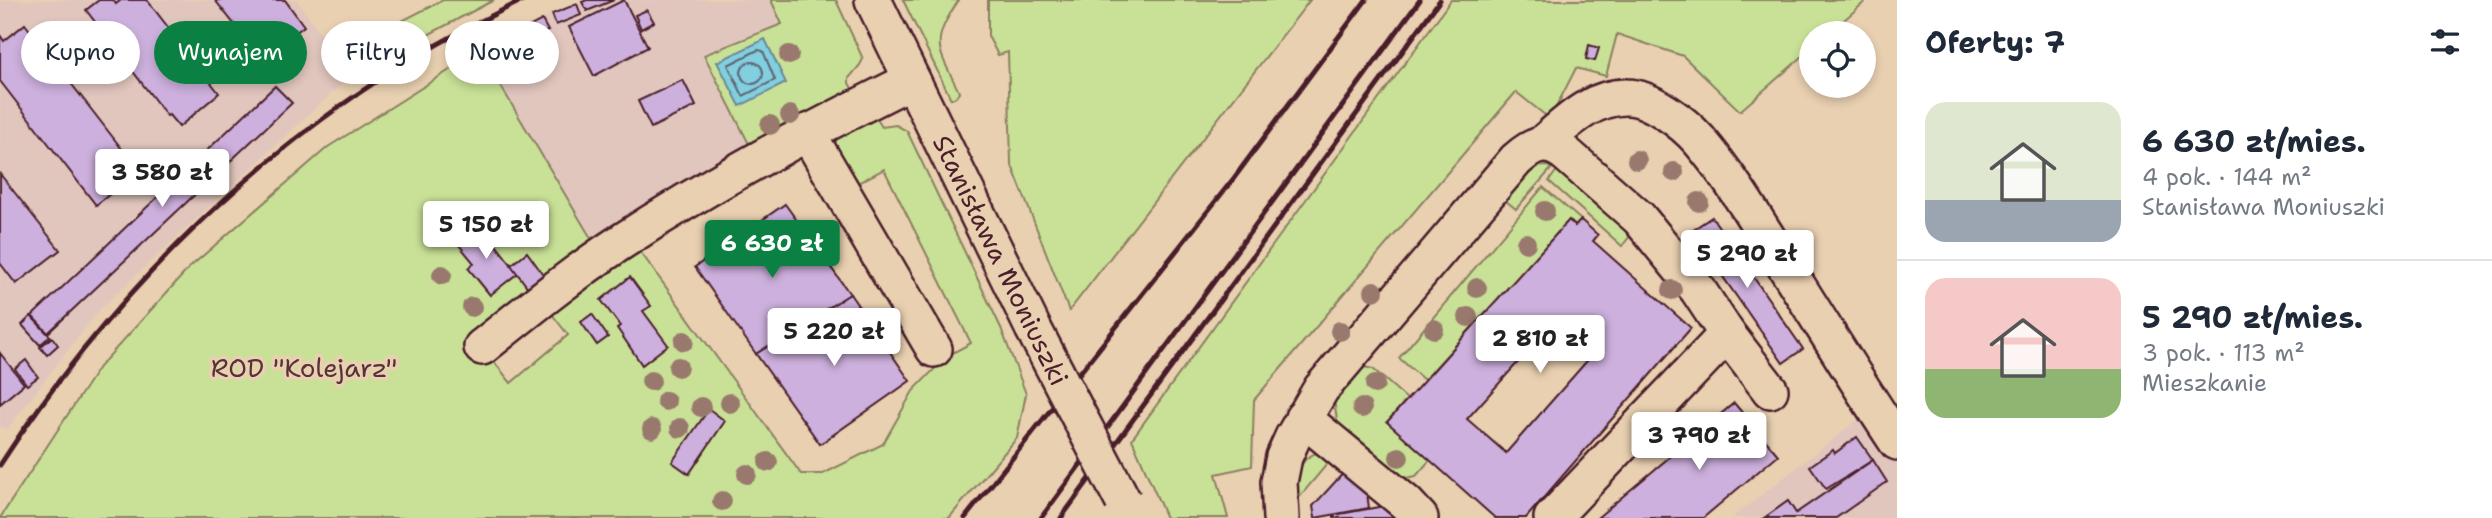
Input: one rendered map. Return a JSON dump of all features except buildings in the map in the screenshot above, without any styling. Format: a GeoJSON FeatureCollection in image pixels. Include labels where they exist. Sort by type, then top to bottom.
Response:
{"type":"FeatureCollection","features":[{"type":"Feature","properties":{"kind":"street","name":"Stanisława Moniuszki"},"geometry":{"type":"LineString","coordinates":[[873,0],[1034,328],[1127,510]]}},
{"type":"Feature","properties":{"kind":"street"},"geometry":{"type":"LineString","coordinates":[[481,347],[617,245],[718,181],[807,132],[912,80]]}},
{"type":"Feature","properties":{"kind":"street"},"geometry":{"type":"LineString","coordinates":[[1281,518],[1279,482],[1293,437],[1335,371],[1516,160],[1528,150],[1541,145],[1578,113],[1617,98],[1641,100],[1661,109],[1698,139],[1749,209],[1897,442]]}},
{"type":"Feature","properties":{"kind":"street"},"geometry":{"type":"LineString","coordinates":[[807,132],[934,349]]}},
{"type":"Feature","properties":{"kind":"street"},"geometry":{"type":"LineString","coordinates":[[1541,145],[1554,145],[1639,218],[1698,290],[1727,334],[1770,390]]}},
{"type":"Feature","properties":{"kind":"street"},"geometry":{"type":"LineString","coordinates":[[1552,518],[1727,334]]}},
{"type":"Feature","properties":{"kind":"street"},"geometry":{"type":"LineString","coordinates":[[1303,418],[1406,503],[1420,518]]}},
{"type":"Feature","properties":{"kind":"shaded area"},"geometry":{"type":"Polygon","coordinates":[[[0,0],[297,0],[321,34],[321,84],[341,84],[100,309],[7,429],[0,427],[0,0]]]}},
{"type":"Feature","properties":{"kind":"shaded area"},"geometry":{"type":"Polygon","coordinates":[[[587,0],[771,0],[783,24],[750,146],[595,245],[500,84],[559,84],[559,21],[538,21],[587,0]]]}},
{"type":"Feature","properties":{"kind":"shaded area"},"geometry":{"type":"Polygon","coordinates":[[[1874,407],[1897,442],[1897,518],[1732,518],[1874,407]]]}},
{"type":"Feature","properties":{"kind":"green space"},"geometry":{"type":"Polygon","coordinates":[[[443,0],[494,0],[454,21],[445,21],[445,26],[431,33],[431,21],[402,21],[443,0]]]}},
{"type":"Feature","properties":{"kind":"green space"},"geometry":{"type":"Polygon","coordinates":[[[771,0],[836,0],[863,59],[849,78],[855,94],[750,146],[704,55],[782,24],[771,0]]]}},
{"type":"Feature","properties":{"kind":"green space"},"geometry":{"type":"Polygon","coordinates":[[[903,0],[959,0],[940,37],[942,55],[959,92],[956,97],[951,99],[903,0]]]}},
{"type":"Feature","properties":{"kind":"green space"},"geometry":{"type":"Polygon","coordinates":[[[988,0],[1310,0],[1069,311],[1011,163],[1008,52],[998,55],[988,36],[988,0]]]}},
{"type":"Feature","properties":{"kind":"green space"},"geometry":{"type":"Polygon","coordinates":[[[1451,0],[1867,0],[1843,21],[1799,21],[1799,59],[1740,111],[1683,56],[1617,34],[1606,76],[1576,68],[1550,119],[1516,92],[1254,400],[1252,466],[1216,474],[1228,518],[1166,518],[1132,439],[1451,0]]]}},
{"type":"Feature","properties":{"kind":"green space","name":"ROD \"Kolejarz\""},"geometry":{"type":"Polygon","coordinates":[[[445,73],[445,84],[500,84],[595,245],[482,347],[511,383],[568,335],[545,305],[634,243],[801,474],[823,474],[883,444],[913,391],[947,356],[971,343],[884,169],[856,184],[833,149],[838,136],[875,116],[882,127],[896,125],[907,131],[1001,328],[1026,394],[1017,438],[949,518],[0,518],[99,367],[190,267],[328,147],[445,73]]]}},
{"type":"Feature","properties":{"kind":"green space"},"geometry":{"type":"Polygon","coordinates":[[[1532,167],[1552,168],[1516,209],[1501,197],[1532,167]]]}},
{"type":"Feature","properties":{"kind":"green space"},"geometry":{"type":"Polygon","coordinates":[[[1558,169],[1634,231],[1622,246],[1549,181],[1558,169]]]}},
{"type":"Feature","properties":{"kind":"green space"},"geometry":{"type":"Polygon","coordinates":[[[1543,187],[1581,220],[1575,226],[1569,220],[1424,380],[1399,358],[1543,187]]]}},
{"type":"Feature","properties":{"kind":"green space"},"geometry":{"type":"Polygon","coordinates":[[[1359,366],[1373,369],[1407,399],[1387,422],[1430,460],[1416,476],[1400,479],[1338,427],[1334,400],[1359,366]]]}},
{"type":"Feature","properties":{"kind":"green space"},"geometry":{"type":"Polygon","coordinates":[[[1323,452],[1333,457],[1292,506],[1296,480],[1302,464],[1314,454],[1323,452]]]}},
{"type":"Feature","properties":{"kind":"water"},"geometry":{"type":"Polygon","coordinates":[[[765,39],[786,83],[740,106],[717,62],[765,39]]]}},
{"type":"Feature","properties":{"kind":"railway"},"geometry":{"type":"LineString","coordinates":[[0,465],[83,350],[179,243],[231,194],[286,147],[343,104],[402,65],[523,0]]}},
{"type":"Feature","properties":{"kind":"railway"},"geometry":{"type":"LineString","coordinates":[[965,518],[1234,178],[1366,0]]}},
{"type":"Feature","properties":{"kind":"railway"},"geometry":{"type":"LineString","coordinates":[[1041,518],[1420,0]]}},
{"type":"Feature","properties":{"kind":"railway"},"geometry":{"type":"LineString","coordinates":[[1061,518],[1440,0]]}}]}
